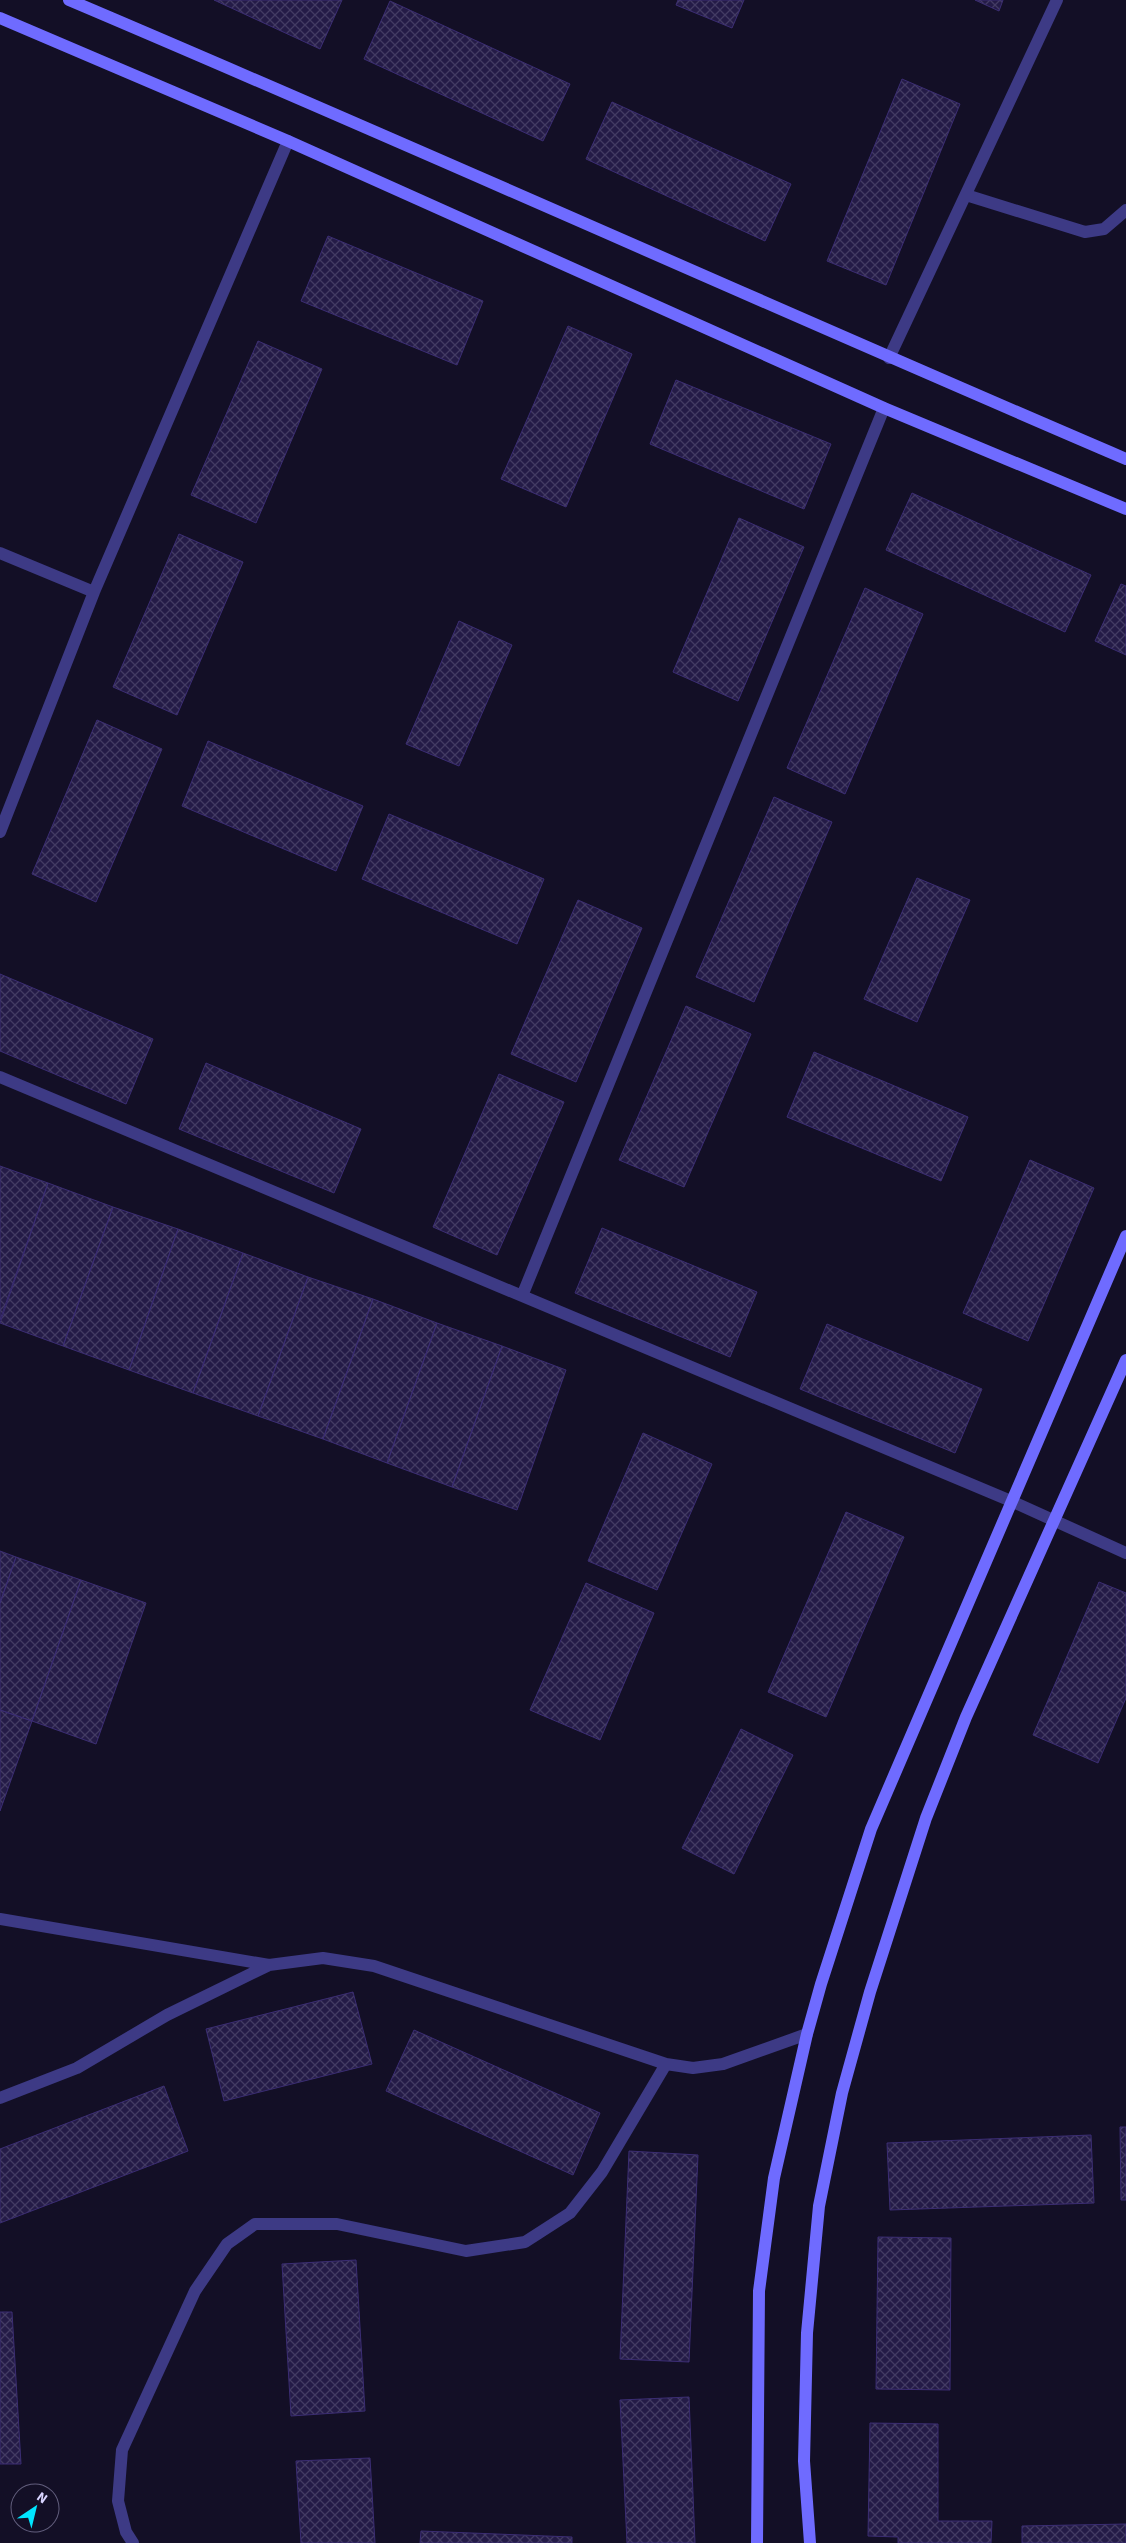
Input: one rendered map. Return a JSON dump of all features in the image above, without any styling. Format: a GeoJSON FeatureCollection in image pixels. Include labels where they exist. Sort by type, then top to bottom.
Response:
{"type":"FeatureCollection","features":[{"type":"Feature","properties":{"kind":"street"},"geometry":{"type":"LineString","coordinates":[[69,0],[307,101],[889,358],[1126,459]]}},
{"type":"Feature","properties":{"kind":"street"},"geometry":{"type":"LineString","coordinates":[[889,358],[1057,0]]}},
{"type":"Feature","properties":{"kind":"street"},"geometry":{"type":"LineString","coordinates":[[0,18],[288,141],[884,408],[1126,509]]}},
{"type":"Feature","properties":{"kind":"street"},"geometry":{"type":"LineString","coordinates":[[0,832],[94,592],[288,141]]}},
{"type":"Feature","properties":{"kind":"street"},"geometry":{"type":"LineString","coordinates":[[966,196],[1085,232],[1104,229],[1126,210]]}},
{"type":"Feature","properties":{"kind":"street"},"geometry":{"type":"LineString","coordinates":[[522,1296],[884,408]]}},
{"type":"Feature","properties":{"kind":"street"},"geometry":{"type":"LineString","coordinates":[[0,553],[94,592]]}},
{"type":"Feature","properties":{"kind":"street"},"geometry":{"type":"LineString","coordinates":[[0,1077],[1010,1501],[1055,1523],[1126,1553]]}},
{"type":"Feature","properties":{"kind":"street"},"geometry":{"type":"LineString","coordinates":[[757,2543],[759,2291],[774,2178],[807,2034],[872,1829],[1010,1501],[1126,1236]]}},
{"type":"Feature","properties":{"kind":"street"},"geometry":{"type":"LineString","coordinates":[[810,2543],[804,2461],[807,2333],[819,2206],[842,2093],[870,1992],[926,1818],[966,1717],[1055,1523],[1126,1360]]}},
{"type":"Feature","properties":{"kind":"street"},"geometry":{"type":"LineString","coordinates":[[0,1919],[268,1965],[322,1958],[374,1966],[666,2064],[693,2068],[723,2064],[807,2034]]}},
{"type":"Feature","properties":{"kind":"street"},"geometry":{"type":"LineString","coordinates":[[0,2098],[77,2068],[167,2015],[268,1965]]}},
{"type":"Feature","properties":{"kind":"street"},"geometry":{"type":"LineString","coordinates":[[133,2543],[126,2532],[118,2501],[122,2450],[195,2291],[227,2244],[255,2224],[337,2224],[466,2251],[525,2242],[570,2214],[602,2172],[666,2064]]}},
{"type":"Feature","properties":{"kind":"building"},"geometry":{"type":"Polygon","coordinates":[[[214,0],[342,0],[320,49],[214,0]]]}},
{"type":"Feature","properties":{"kind":"building"},"geometry":{"type":"Polygon","coordinates":[[[678,0],[744,0],[732,28],[676,5],[678,0]]]}},
{"type":"Feature","properties":{"kind":"building"},"geometry":{"type":"Polygon","coordinates":[[[975,0],[1003,0],[999,11],[975,0]]]}},
{"type":"Feature","properties":{"kind":"building"},"geometry":{"type":"Polygon","coordinates":[[[390,1],[570,84],[543,141],[364,59],[390,1]]]}},
{"type":"Feature","properties":{"kind":"building"},"geometry":{"type":"Polygon","coordinates":[[[902,79],[960,104],[886,285],[827,261],[902,79]]]}},
{"type":"Feature","properties":{"kind":"building"},"geometry":{"type":"Polygon","coordinates":[[[612,102],[791,184],[765,241],[586,159],[612,102]]]}},
{"type":"Feature","properties":{"kind":"building"},"geometry":{"type":"Polygon","coordinates":[[[328,236],[483,301],[457,365],[301,301],[328,236]]]}},
{"type":"Feature","properties":{"kind":"building"},"geometry":{"type":"Polygon","coordinates":[[[568,326],[632,354],[566,507],[501,479],[568,326]]]}},
{"type":"Feature","properties":{"kind":"building"},"geometry":{"type":"Polygon","coordinates":[[[258,341],[322,369],[256,523],[191,495],[258,341]]]}},
{"type":"Feature","properties":{"kind":"building"},"geometry":{"type":"Polygon","coordinates":[[[676,380],[831,444],[804,509],[650,444],[676,380]]]}},
{"type":"Feature","properties":{"kind":"building"},"geometry":{"type":"Polygon","coordinates":[[[912,493],[1091,575],[1065,632],[886,550],[912,493]]]}},
{"type":"Feature","properties":{"kind":"building"},"geometry":{"type":"Polygon","coordinates":[[[739,518],[804,547],[738,701],[673,672],[739,518]]]}},
{"type":"Feature","properties":{"kind":"building"},"geometry":{"type":"Polygon","coordinates":[[[179,534],[243,562],[177,715],[113,687],[179,534]]]}},
{"type":"Feature","properties":{"kind":"building"},"geometry":{"type":"Polygon","coordinates":[[[1121,584],[1126,586],[1126,655],[1095,641],[1121,584]]]}},
{"type":"Feature","properties":{"kind":"building"},"geometry":{"type":"Polygon","coordinates":[[[865,588],[923,614],[845,794],[787,768],[865,588]]]}},
{"type":"Feature","properties":{"kind":"building"},"geometry":{"type":"Polygon","coordinates":[[[459,621],[512,645],[459,766],[406,744],[459,621]]]}},
{"type":"Feature","properties":{"kind":"building"},"geometry":{"type":"Polygon","coordinates":[[[97,720],[162,749],[96,902],[32,874],[97,720]]]}},
{"type":"Feature","properties":{"kind":"building"},"geometry":{"type":"Polygon","coordinates":[[[208,741],[363,806],[336,871],[182,806],[208,741]]]}},
{"type":"Feature","properties":{"kind":"building"},"geometry":{"type":"Polygon","coordinates":[[[774,797],[832,822],[754,1002],[696,977],[774,797]]]}},
{"type":"Feature","properties":{"kind":"building"},"geometry":{"type":"Polygon","coordinates":[[[389,814],[544,879],[517,944],[362,879],[389,814]]]}},
{"type":"Feature","properties":{"kind":"building"},"geometry":{"type":"Polygon","coordinates":[[[917,878],[970,900],[917,1022],[864,999],[917,878]]]}},
{"type":"Feature","properties":{"kind":"building"},"geometry":{"type":"Polygon","coordinates":[[[578,900],[642,928],[576,1082],[511,1054],[578,900]]]}},
{"type":"Feature","properties":{"kind":"building"},"geometry":{"type":"Polygon","coordinates":[[[0,974],[153,1039],[126,1104],[0,1051],[0,974]]]}},
{"type":"Feature","properties":{"kind":"building"},"geometry":{"type":"Polygon","coordinates":[[[686,1006],[751,1034],[684,1187],[619,1160],[686,1006]]]}},
{"type":"Feature","properties":{"kind":"building"},"geometry":{"type":"Polygon","coordinates":[[[814,1052],[968,1117],[941,1181],[787,1117],[814,1052]]]}},
{"type":"Feature","properties":{"kind":"building"},"geometry":{"type":"Polygon","coordinates":[[[206,1063],[361,1129],[334,1193],[179,1129],[206,1063]]]}},
{"type":"Feature","properties":{"kind":"building"},"geometry":{"type":"Polygon","coordinates":[[[499,1074],[564,1102],[497,1255],[433,1227],[499,1074]]]}},
{"type":"Feature","properties":{"kind":"building"},"geometry":{"type":"Polygon","coordinates":[[[1030,1160],[1094,1188],[1028,1341],[963,1313],[1030,1160]]]}},
{"type":"Feature","properties":{"kind":"building"},"geometry":{"type":"Polygon","coordinates":[[[0,1166],[48,1183],[0,1320],[0,1166]]]}},
{"type":"Feature","properties":{"kind":"building"},"geometry":{"type":"Polygon","coordinates":[[[48,1183],[113,1207],[63,1346],[0,1323],[48,1183]]]}},
{"type":"Feature","properties":{"kind":"building"},"geometry":{"type":"Polygon","coordinates":[[[113,1207],[178,1229],[129,1370],[63,1346],[113,1207]]]}},
{"type":"Feature","properties":{"kind":"building"},"geometry":{"type":"Polygon","coordinates":[[[602,1228],[757,1292],[730,1357],[575,1293],[602,1228]]]}},
{"type":"Feature","properties":{"kind":"building"},"geometry":{"type":"Polygon","coordinates":[[[178,1229],[243,1253],[193,1393],[129,1370],[178,1229]]]}},
{"type":"Feature","properties":{"kind":"building"},"geometry":{"type":"Polygon","coordinates":[[[243,1253],[308,1277],[258,1416],[193,1393],[243,1253]]]}},
{"type":"Feature","properties":{"kind":"building"},"geometry":{"type":"Polygon","coordinates":[[[308,1277],[373,1299],[323,1439],[258,1416],[308,1277]]]}},
{"type":"Feature","properties":{"kind":"building"},"geometry":{"type":"Polygon","coordinates":[[[373,1299],[437,1323],[387,1463],[323,1439],[373,1299]]]}},
{"type":"Feature","properties":{"kind":"building"},"geometry":{"type":"Polygon","coordinates":[[[437,1323],[502,1346],[452,1487],[387,1463],[437,1323]]]}},
{"type":"Feature","properties":{"kind":"building"},"geometry":{"type":"Polygon","coordinates":[[[827,1324],[982,1389],[955,1453],[800,1389],[827,1324]]]}},
{"type":"Feature","properties":{"kind":"building"},"geometry":{"type":"Polygon","coordinates":[[[502,1346],[566,1370],[517,1510],[452,1487],[502,1346]]]}},
{"type":"Feature","properties":{"kind":"building"},"geometry":{"type":"Polygon","coordinates":[[[643,1433],[712,1464],[657,1590],[588,1561],[643,1433]]]}},
{"type":"Feature","properties":{"kind":"building"},"geometry":{"type":"Polygon","coordinates":[[[846,1512],[904,1537],[826,1717],[768,1692],[846,1512]]]}},
{"type":"Feature","properties":{"kind":"building"},"geometry":{"type":"Polygon","coordinates":[[[0,1551],[16,1557],[0,1603],[0,1551]]]}},
{"type":"Feature","properties":{"kind":"building"},"geometry":{"type":"Polygon","coordinates":[[[16,1557],[81,1580],[32,1721],[0,1710],[0,1603],[16,1557]]]}},
{"type":"Feature","properties":{"kind":"building"},"geometry":{"type":"Polygon","coordinates":[[[81,1580],[146,1603],[96,1744],[32,1721],[81,1580]]]}},
{"type":"Feature","properties":{"kind":"building"},"geometry":{"type":"Polygon","coordinates":[[[1099,1582],[1126,1593],[1126,1698],[1098,1763],[1033,1735],[1099,1582]]]}},
{"type":"Feature","properties":{"kind":"building"},"geometry":{"type":"Polygon","coordinates":[[[586,1583],[654,1613],[600,1740],[530,1710],[586,1583]]]}},
{"type":"Feature","properties":{"kind":"building"},"geometry":{"type":"Polygon","coordinates":[[[0,1710],[32,1721],[0,1811],[0,1710]]]}},
{"type":"Feature","properties":{"kind":"building"},"geometry":{"type":"Polygon","coordinates":[[[741,1729],[793,1755],[734,1874],[682,1848],[741,1729]]]}},
{"type":"Feature","properties":{"kind":"building"},"geometry":{"type":"Polygon","coordinates":[[[353,1992],[372,2064],[224,2101],[206,2029],[353,1992]]]}},
{"type":"Feature","properties":{"kind":"building"},"geometry":{"type":"Polygon","coordinates":[[[414,2030],[600,2113],[573,2175],[386,2091],[414,2030]]]}},
{"type":"Feature","properties":{"kind":"building"},"geometry":{"type":"Polygon","coordinates":[[[164,2086],[188,2151],[0,2223],[0,2149],[164,2086]]]}},
{"type":"Feature","properties":{"kind":"building"},"geometry":{"type":"Polygon","coordinates":[[[1120,2127],[1126,2127],[1126,2200],[1121,2200],[1120,2127]]]}},
{"type":"Feature","properties":{"kind":"building"},"geometry":{"type":"Polygon","coordinates":[[[1091,2135],[1094,2203],[890,2210],[887,2143],[1091,2135]]]}},
{"type":"Feature","properties":{"kind":"building"},"geometry":{"type":"Polygon","coordinates":[[[629,2151],[698,2155],[689,2362],[620,2359],[629,2151]]]}},
{"type":"Feature","properties":{"kind":"building"},"geometry":{"type":"Polygon","coordinates":[[[878,2237],[951,2238],[950,2390],[876,2389],[878,2237]]]}},
{"type":"Feature","properties":{"kind":"building"},"geometry":{"type":"Polygon","coordinates":[[[356,2260],[365,2411],[291,2416],[282,2264],[356,2260]]]}},
{"type":"Feature","properties":{"kind":"building"},"geometry":{"type":"Polygon","coordinates":[[[0,2312],[12,2312],[21,2464],[0,2464],[0,2312]]]}},
{"type":"Feature","properties":{"kind":"building"},"geometry":{"type":"Polygon","coordinates":[[[689,2397],[695,2543],[627,2543],[620,2400],[689,2397]]]}},
{"type":"Feature","properties":{"kind":"building"},"geometry":{"type":"Polygon","coordinates":[[[870,2423],[938,2424],[938,2521],[992,2521],[991,2543],[898,2543],[898,2537],[868,2536],[870,2423]]]}},
{"type":"Feature","properties":{"kind":"building"},"geometry":{"type":"Polygon","coordinates":[[[370,2458],[375,2543],[301,2543],[296,2461],[370,2458]]]}},
{"type":"Feature","properties":{"kind":"building"},"geometry":{"type":"Polygon","coordinates":[[[1126,2524],[1126,2543],[1022,2543],[1022,2526],[1126,2524]]]}},
{"type":"Feature","properties":{"kind":"building"},"geometry":{"type":"Polygon","coordinates":[[[421,2531],[572,2537],[572,2543],[420,2543],[421,2531]]]}}]}
